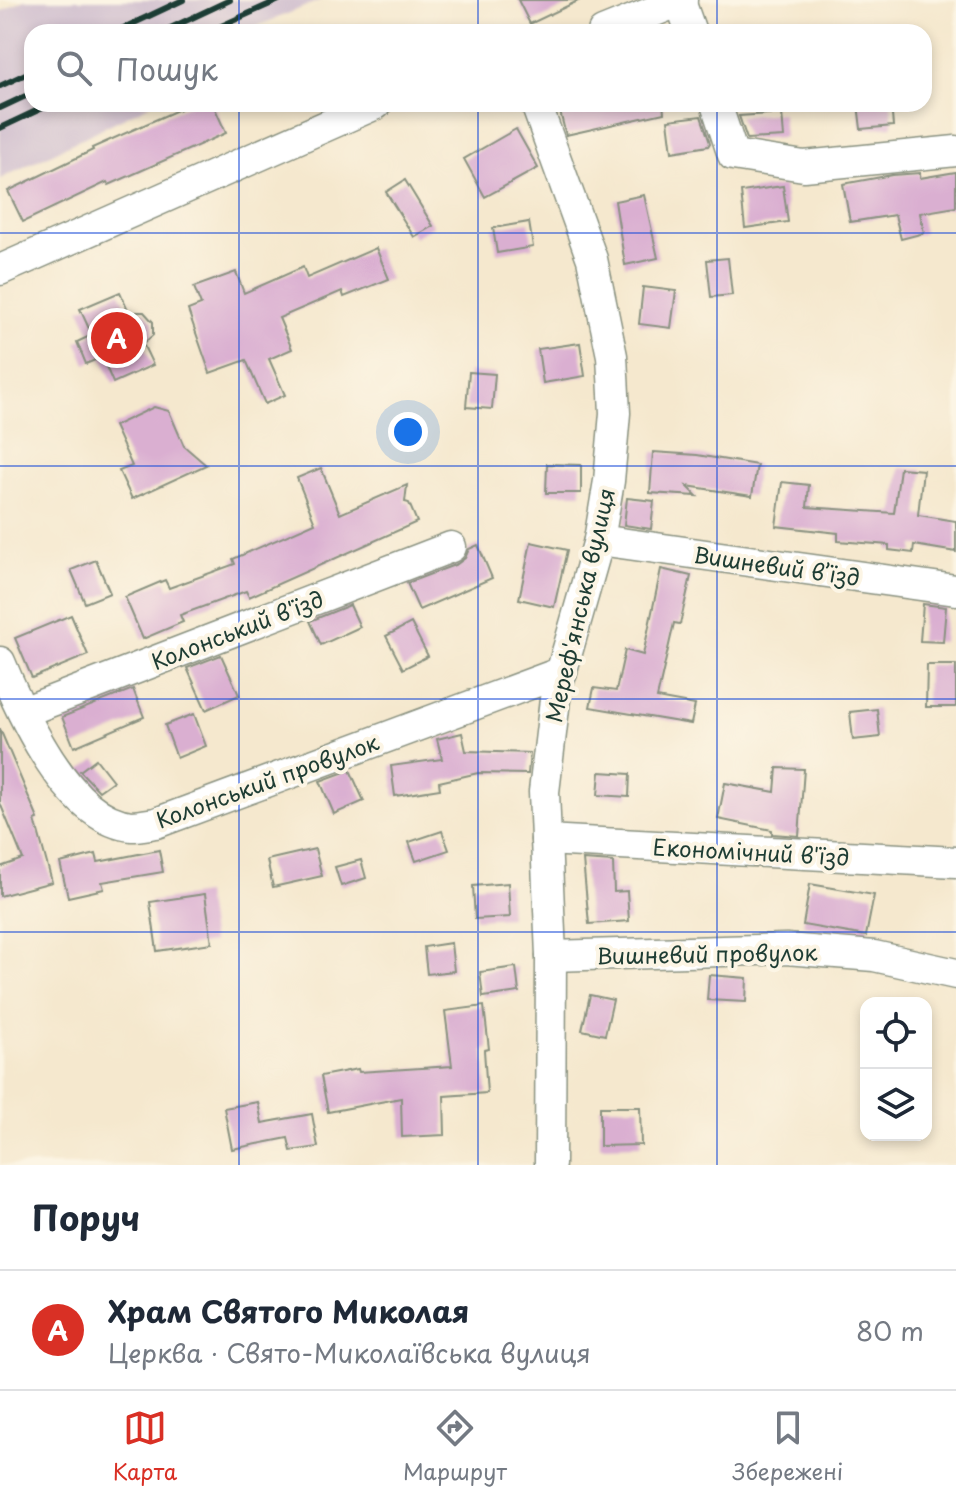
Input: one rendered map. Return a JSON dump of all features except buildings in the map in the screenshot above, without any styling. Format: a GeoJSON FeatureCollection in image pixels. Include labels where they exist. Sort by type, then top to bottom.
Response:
{"type":"FeatureCollection","features":[{"type":"Feature","properties":{"kind":"street"},"geometry":{"type":"LineString","coordinates":[[622,24],[681,0],[688,24]]}},
{"type":"Feature","properties":{"kind":"street"},"geometry":{"type":"LineString","coordinates":[[0,270],[358,112]]}},
{"type":"Feature","properties":{"kind":"street","name":"Мереф'янська вулиця"},"geometry":{"type":"LineString","coordinates":[[539,112],[592,259],[612,356],[615,413],[609,481],[599,540],[552,717],[544,792],[551,956],[550,1165]]}},
{"type":"Feature","properties":{"kind":"street"},"geometry":{"type":"LineString","coordinates":[[719,112],[733,155],[804,166],[956,151]]}},
{"type":"Feature","properties":{"kind":"street","name":"Вишневий в’їзд"},"geometry":{"type":"LineString","coordinates":[[599,540],[956,590]]}},
{"type":"Feature","properties":{"kind":"street","name":"Колонський в'їзд"},"geometry":{"type":"LineString","coordinates":[[23,712],[451,547]]}},
{"type":"Feature","properties":{"kind":"street","name":"Колонський провулок"},"geometry":{"type":"LineString","coordinates":[[0,662],[40,746],[76,796],[114,821],[131,826],[170,818],[562,672]]}},
{"type":"Feature","properties":{"kind":"street","name":"Економічний в'їзд"},"geometry":{"type":"LineString","coordinates":[[546,840],[956,862]]}},
{"type":"Feature","properties":{"kind":"street","name":"Вишневий провулок"},"geometry":{"type":"LineString","coordinates":[[551,956],[786,949],[874,956],[956,974]]}},
{"type":"Feature","properties":{"kind":"shaded area"},"geometry":{"type":"Polygon","coordinates":[[[25,0],[321,0],[262,24],[24,24],[24,112],[135,112],[0,179],[0,12],[25,0]]]}},
{"type":"Feature","properties":{"kind":"railway"},"geometry":{"type":"LineString","coordinates":[[132,24],[183,0]]}},
{"type":"Feature","properties":{"kind":"railway"},"geometry":{"type":"LineString","coordinates":[[179,24],[230,0]]}},
{"type":"Feature","properties":{"kind":"railway"},"geometry":{"type":"LineString","coordinates":[[226,24],[279,0]]}},
{"type":"Feature","properties":{"kind":"railway"},"geometry":{"type":"LineString","coordinates":[[0,86],[24,75]]}},
{"type":"Feature","properties":{"kind":"railway"},"geometry":{"type":"LineString","coordinates":[[0,108],[24,97]]}},
{"type":"Feature","properties":{"kind":"railway"},"geometry":{"type":"LineString","coordinates":[[0,128],[34,112]]}},
{"type":"Feature","properties":{"kind":"place","name":"Храм Святого Миколая"},"geometry":{"type":"Point","coordinates":[117,338]}}]}
